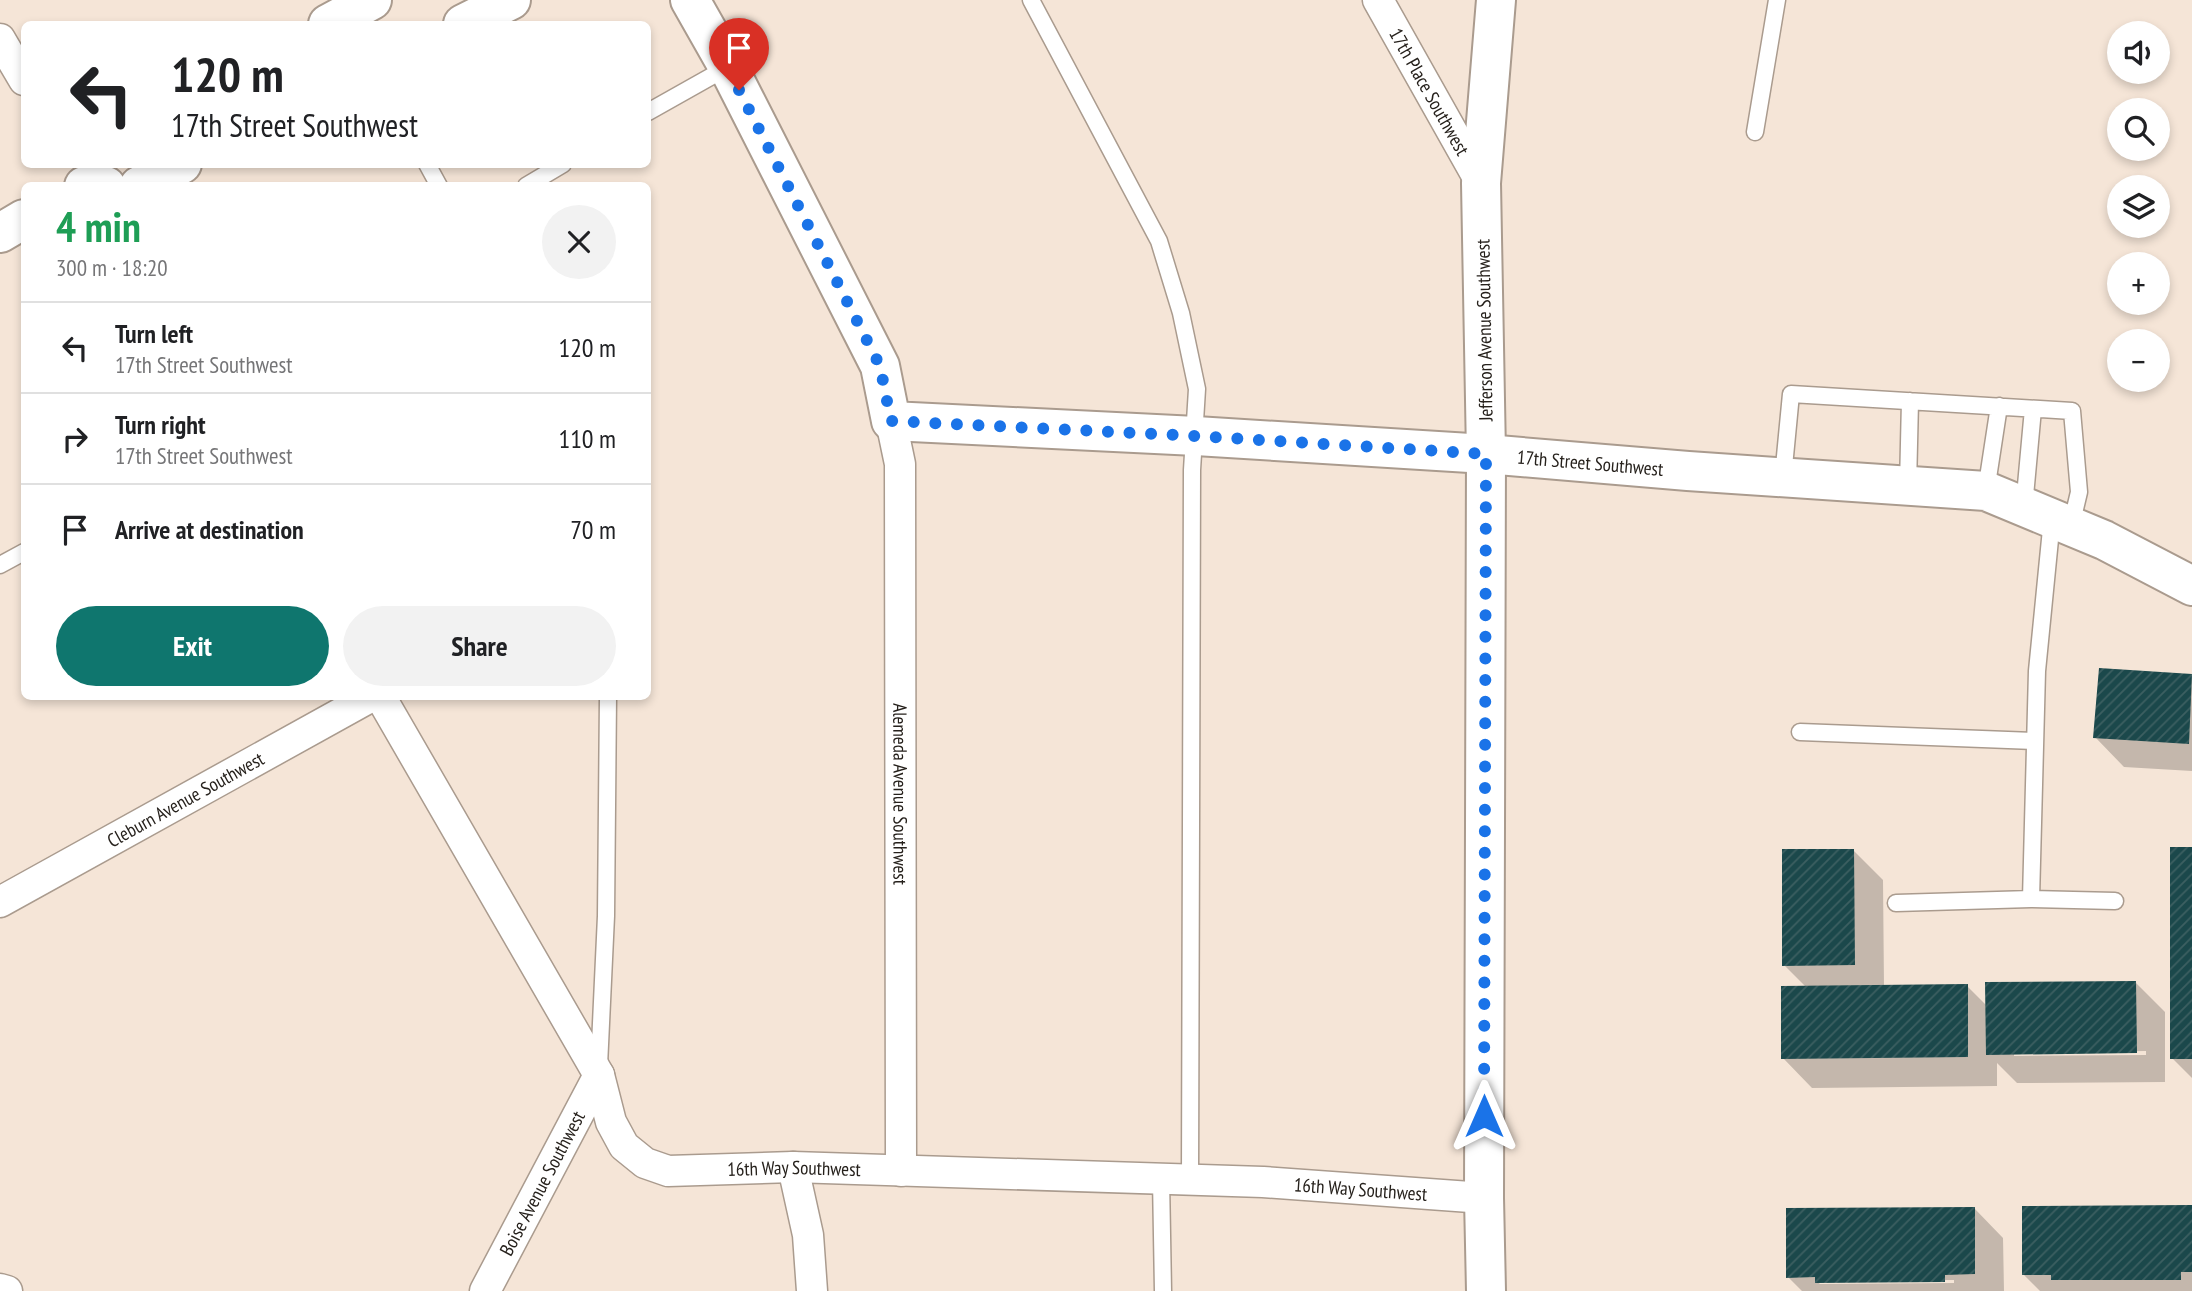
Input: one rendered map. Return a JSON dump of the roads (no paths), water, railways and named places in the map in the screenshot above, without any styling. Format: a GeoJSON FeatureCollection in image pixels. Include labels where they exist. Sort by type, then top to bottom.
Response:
{"type":"FeatureCollection","features":[{"type":"Feature","properties":{"kind":"street"},"geometry":{"type":"LineString","coordinates":[[469,21],[511,0]]}},
{"type":"Feature","properties":{"kind":"street"},"geometry":{"type":"LineString","coordinates":[[690,0],[728,67],[880,366],[891,421]]}},
{"type":"Feature","properties":{"kind":"street","name":"17th Place Southwest"},"geometry":{"type":"LineString","coordinates":[[1378,0],[1481,183]]}},
{"type":"Feature","properties":{"kind":"street","name":"Jefferson Avenue Southwest"},"geometry":{"type":"LineString","coordinates":[[1486,1291],[1486,454],[1481,183],[1496,0]]}},
{"type":"Feature","properties":{"kind":"street"},"geometry":{"type":"LineString","coordinates":[[0,39],[21,75]]}},
{"type":"Feature","properties":{"kind":"street"},"geometry":{"type":"LineString","coordinates":[[147,182],[174,168]]}},
{"type":"Feature","properties":{"kind":"street"},"geometry":{"type":"LineString","coordinates":[[0,233],[21,221]]}},
{"type":"Feature","properties":{"kind":"street","name":"17th Street Southwest"},"geometry":{"type":"LineString","coordinates":[[891,421],[1486,454],[1986,491],[2104,540],[2192,586]]}},
{"type":"Feature","properties":{"kind":"street","name":"Alemeda Avenue Southwest"},"geometry":{"type":"LineString","coordinates":[[891,421],[900,464],[901,1171]]}},
{"type":"Feature","properties":{"kind":"street","name":"Cleburn Avenue Southwest"},"geometry":{"type":"LineString","coordinates":[[0,902],[365,700]]}},
{"type":"Feature","properties":{"kind":"street","name":"16th Way Southwest"},"geometry":{"type":"LineString","coordinates":[[382,700],[599,1075],[611,1122],[624,1146],[645,1163],[668,1171],[793,1167],[1263,1182],[1484,1198]]}},
{"type":"Feature","properties":{"kind":"street","name":"Boise Avenue Southwest"},"geometry":{"type":"LineString","coordinates":[[485,1291],[599,1075]]}},
{"type":"Feature","properties":{"kind":"street"},"geometry":{"type":"LineString","coordinates":[[793,1167],[808,1235],[812,1291]]}},
{"type":"Feature","properties":{"kind":"street"},"geometry":{"type":"LineString","coordinates":[[0,1289],[7,1291]]}},
{"type":"Feature","properties":{"kind":"lane"},"geometry":{"type":"LineString","coordinates":[[1031,0],[1159,241],[1181,313],[1197,389],[1192,470],[1176,1180],[1163,1291]]}},
{"type":"Feature","properties":{"kind":"lane"},"geometry":{"type":"LineString","coordinates":[[1755,132],[1777,0]]}},
{"type":"Feature","properties":{"kind":"lane"},"geometry":{"type":"LineString","coordinates":[[651,110],[728,67]]}},
{"type":"Feature","properties":{"kind":"lane"},"geometry":{"type":"LineString","coordinates":[[533,182],[556,168]]}},
{"type":"Feature","properties":{"kind":"lane"},"geometry":{"type":"LineString","coordinates":[[1783,477],[1791,394],[2072,411],[2079,492],[2049,517]]}},
{"type":"Feature","properties":{"kind":"lane"},"geometry":{"type":"LineString","coordinates":[[1908,486],[1910,401]]}},
{"type":"Feature","properties":{"kind":"lane"},"geometry":{"type":"LineString","coordinates":[[1986,491],[1999,406]]}},
{"type":"Feature","properties":{"kind":"lane"},"geometry":{"type":"LineString","coordinates":[[2031,899],[2037,671],[2049,517],[2033,409]]}},
{"type":"Feature","properties":{"kind":"lane"},"geometry":{"type":"LineString","coordinates":[[0,565],[21,554]]}},
{"type":"Feature","properties":{"kind":"lane"},"geometry":{"type":"LineString","coordinates":[[599,1075],[606,916],[608,700]]}},
{"type":"Feature","properties":{"kind":"lane"},"geometry":{"type":"LineString","coordinates":[[1800,732],[2035,741]]}},
{"type":"Feature","properties":{"kind":"lane"},"geometry":{"type":"LineString","coordinates":[[1896,903],[2031,899],[2115,901]]}}]}
